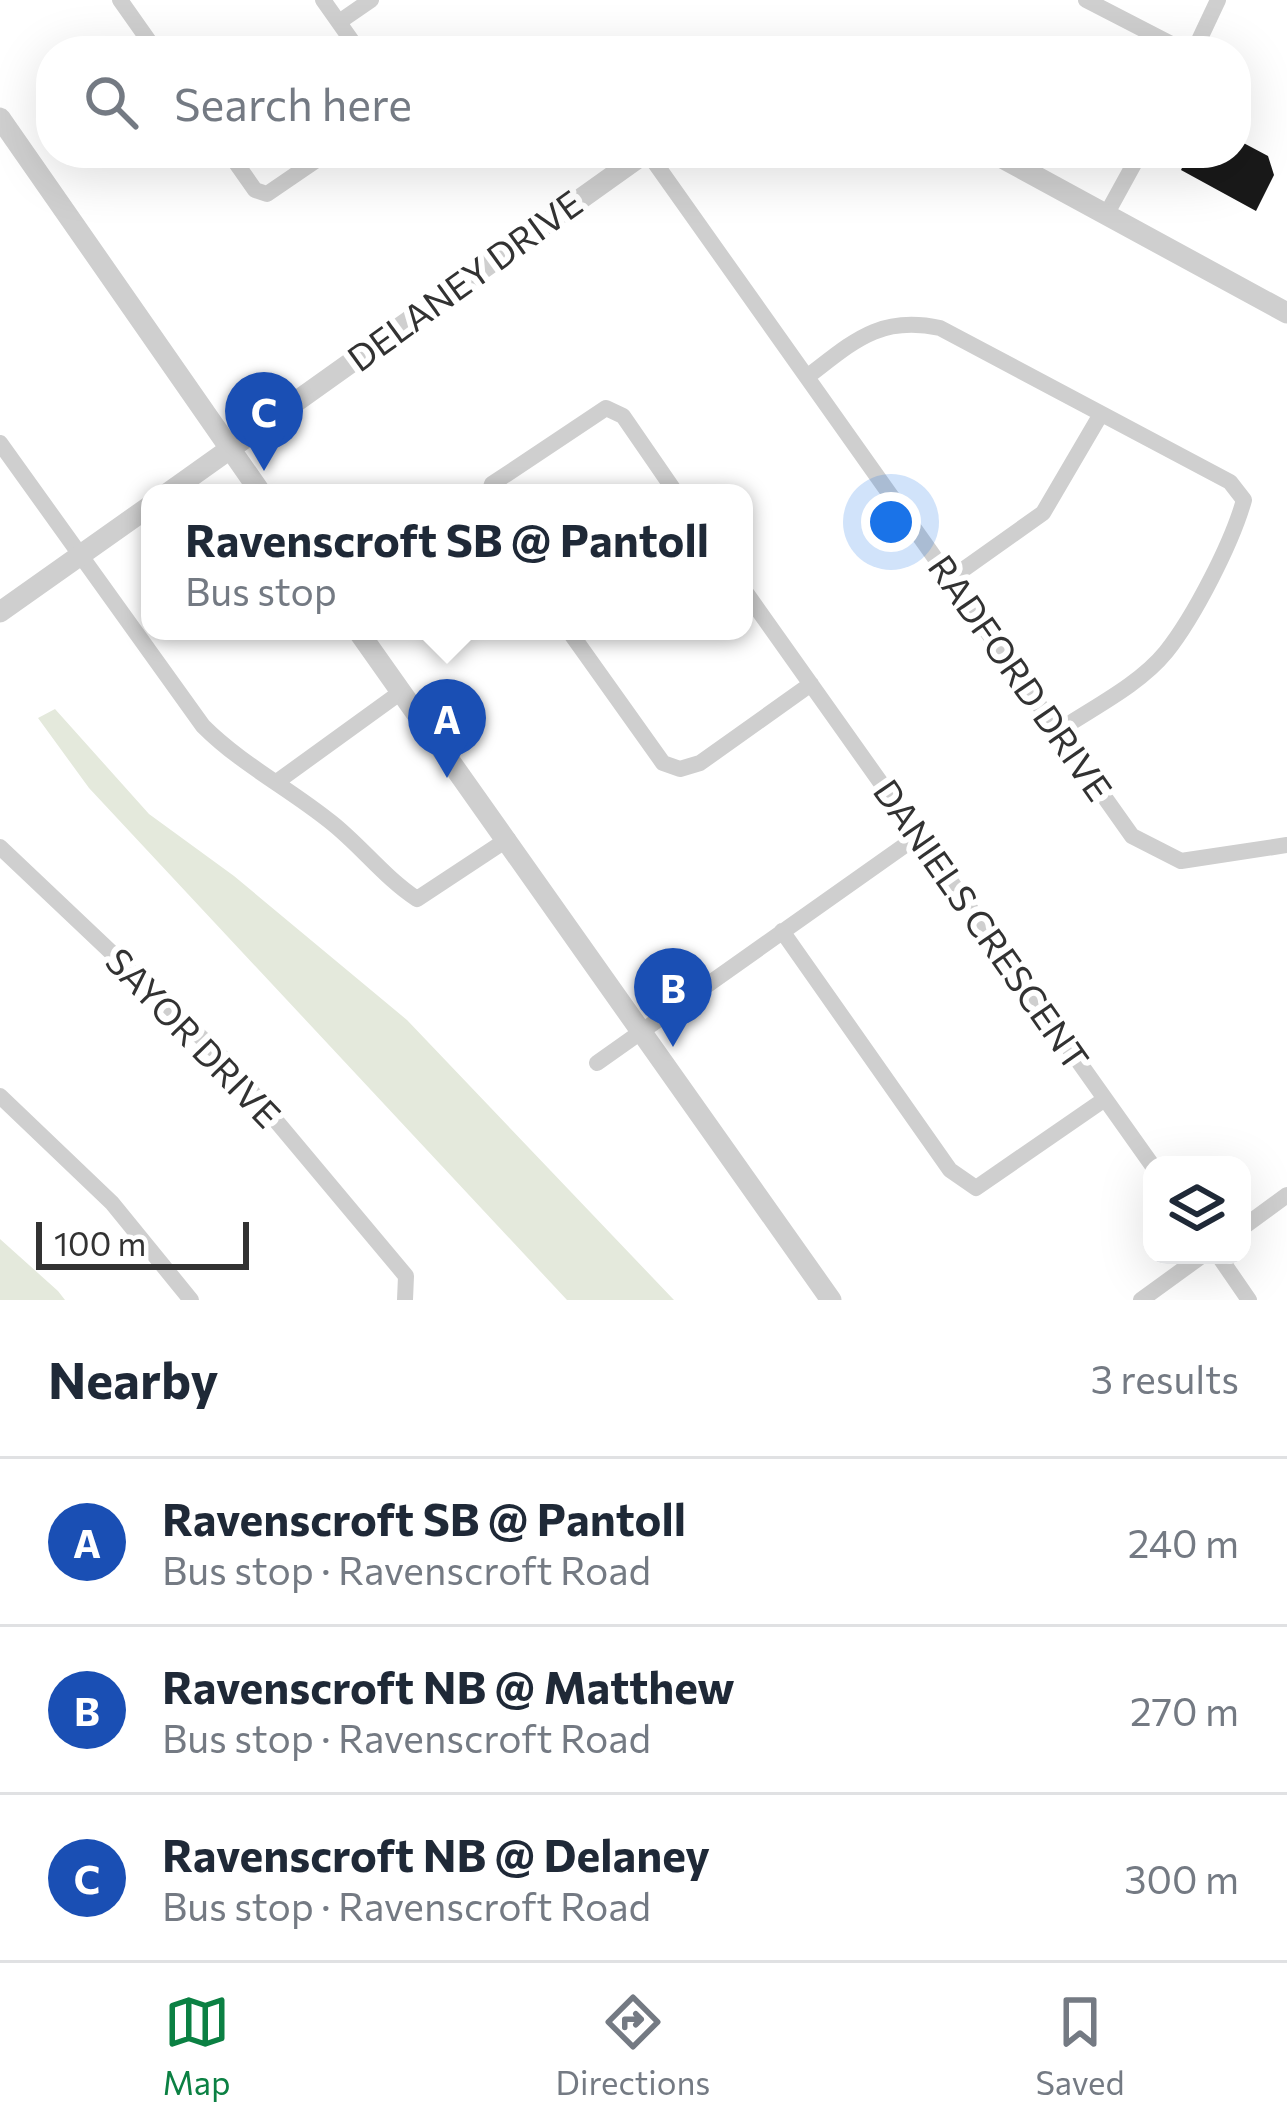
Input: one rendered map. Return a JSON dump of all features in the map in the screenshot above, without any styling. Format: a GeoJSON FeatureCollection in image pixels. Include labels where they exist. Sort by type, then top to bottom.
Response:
{"type":"FeatureCollection","features":[{"type":"Feature","properties":{"kind":"street"},"geometry":{"type":"LineString","coordinates":[[120,0],[145,36]]}},
{"type":"Feature","properties":{"kind":"street"},"geometry":{"type":"LineString","coordinates":[[323,0],[349,36]]}},
{"type":"Feature","properties":{"kind":"street"},"geometry":{"type":"LineString","coordinates":[[339,22],[371,0]]}},
{"type":"Feature","properties":{"kind":"street"},"geometry":{"type":"LineString","coordinates":[[1086,0],[1156,36]]}},
{"type":"Feature","properties":{"kind":"street"},"geometry":{"type":"LineString","coordinates":[[1201,36],[1217,0]]}},
{"type":"Feature","properties":{"kind":"street"},"geometry":{"type":"LineString","coordinates":[[0,118],[255,484]]}},
{"type":"Feature","properties":{"kind":"street"},"geometry":{"type":"LineString","coordinates":[[240,168],[255,190],[267,194],[305,168]]}},
{"type":"Feature","properties":{"kind":"street","name":"DELANEY DRIVE"},"geometry":{"type":"LineString","coordinates":[[180,484],[626,168]]}},
{"type":"Feature","properties":{"kind":"street","name":"RADFORD DRIVE"},"geometry":{"type":"LineString","coordinates":[[658,168],[1132,836],[1157,853],[1181,861],[1223,859],[1287,845]]}},
{"type":"Feature","properties":{"kind":"street"},"geometry":{"type":"LineString","coordinates":[[1020,168],[1287,313]]}},
{"type":"Feature","properties":{"kind":"street"},"geometry":{"type":"LineString","coordinates":[[1106,215],[1132,168]]}},
{"type":"Feature","properties":{"kind":"street"},"geometry":{"type":"LineString","coordinates":[[807,377],[858,338],[903,320],[940,328],[1230,482],[1244,500],[1237,524],[1167,650],[1144,673],[1058,731]]}},
{"type":"Feature","properties":{"kind":"street"},"geometry":{"type":"LineString","coordinates":[[492,484],[606,408],[623,416],[670,484]]}},
{"type":"Feature","properties":{"kind":"street"},"geometry":{"type":"LineString","coordinates":[[950,579],[1043,513],[1101,414]]}},
{"type":"Feature","properties":{"kind":"street"},"geometry":{"type":"LineString","coordinates":[[0,442],[141,640]]}},
{"type":"Feature","properties":{"kind":"street"},"geometry":{"type":"LineString","coordinates":[[0,612],[141,512]]}},
{"type":"Feature","properties":{"kind":"street","name":"DANIELS CRESCENT"},"geometry":{"type":"LineString","coordinates":[[753,603],[1146,1156]]}},
{"type":"Feature","properties":{"kind":"street"},"geometry":{"type":"LineString","coordinates":[[141,640],[203,726],[232,755],[278,781],[417,899],[508,839]]}},
{"type":"Feature","properties":{"kind":"street"},"geometry":{"type":"LineString","coordinates":[[364,640],[831,1300]]}},
{"type":"Feature","properties":{"kind":"street"},"geometry":{"type":"LineString","coordinates":[[575,640],[662,763],[680,769],[700,763],[811,684]]}},
{"type":"Feature","properties":{"kind":"street"},"geometry":{"type":"LineString","coordinates":[[278,781],[401,692]]}},
{"type":"Feature","properties":{"kind":"street"},"geometry":{"type":"LineString","coordinates":[[597,1063],[918,836]]}},
{"type":"Feature","properties":{"kind":"street","name":"SAYOR DRIVE"},"geometry":{"type":"LineString","coordinates":[[2,854],[226,1060],[406,1276],[405,1300]]}},
{"type":"Feature","properties":{"kind":"street"},"geometry":{"type":"LineString","coordinates":[[782,932],[950,1170],[976,1188],[1105,1099]]}},
{"type":"Feature","properties":{"kind":"street"},"geometry":{"type":"LineString","coordinates":[[0,1096],[112,1203],[190,1300]]}},
{"type":"Feature","properties":{"kind":"street"},"geometry":{"type":"LineString","coordinates":[[1251,1221],[1287,1195]]}},
{"type":"Feature","properties":{"kind":"street"},"geometry":{"type":"LineString","coordinates":[[1141,1300],[1191,1264]]}},
{"type":"Feature","properties":{"kind":"street"},"geometry":{"type":"LineString","coordinates":[[1224,1264],[1249,1300]]}},
{"type":"Feature","properties":{"kind":"shaded area"},"geometry":{"type":"Polygon","coordinates":[[[55,709],[149,814],[234,876],[407,1020],[674,1300],[567,1300],[89,788],[38,718],[55,709]]]}},
{"type":"Feature","properties":{"kind":"shaded area"},"geometry":{"type":"Polygon","coordinates":[[[0,1239],[58,1291],[65,1300],[0,1300],[0,1239]]]}},
{"type":"Feature","properties":{"kind":"building"},"geometry":{"type":"Polygon","coordinates":[[[1251,147],[1268,156],[1274,175],[1256,211],[1181,170],[1251,168],[1251,147]]]}},
{"type":"Feature","properties":{"kind":"place","name":"Ravenscroft NB @ Delaney"},"geometry":{"type":"Point","coordinates":[264,471]}},
{"type":"Feature","properties":{"kind":"place","name":"Ravenscroft SB @ Pantoll"},"geometry":{"type":"Point","coordinates":[447,778]}},
{"type":"Feature","properties":{"kind":"place","name":"Ravenscroft NB @ Matthew"},"geometry":{"type":"Point","coordinates":[673,1047]}}]}
